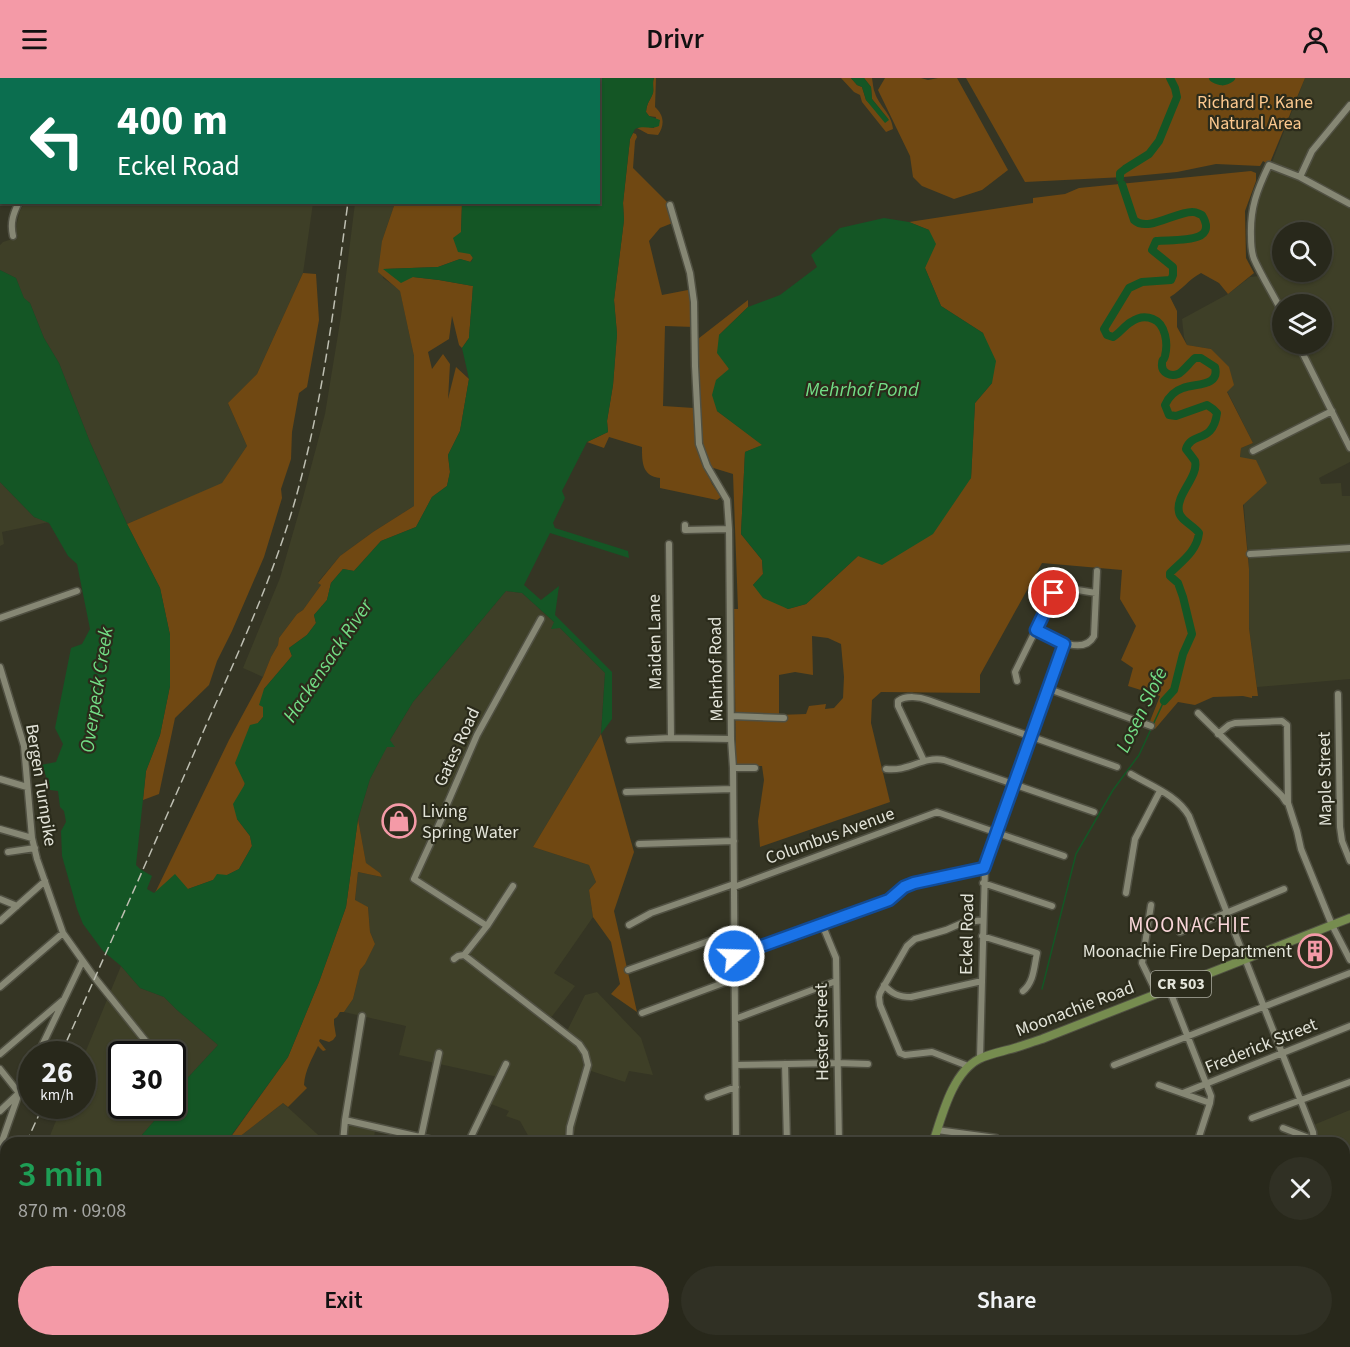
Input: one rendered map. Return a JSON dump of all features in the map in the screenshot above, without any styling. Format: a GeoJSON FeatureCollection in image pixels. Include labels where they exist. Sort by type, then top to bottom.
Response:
{"type":"FeatureCollection","features":[{"type":"Feature","properties":{"kind":"main road","name":"Moonachie Road"},"geometry":{"type":"LineString","coordinates":[[980,1058],[1053,1034],[1350,918]]}},
{"type":"Feature","properties":{"kind":"main road","name":"CR 503"},"geometry":{"type":"LineString","coordinates":[[935,1137],[956,1083],[968,1066],[980,1058]]}},
{"type":"Feature","properties":{"kind":"street"},"geometry":{"type":"LineString","coordinates":[[1300,177],[1312,152],[1350,105]]}},
{"type":"Feature","properties":{"kind":"street"},"geometry":{"type":"LineString","coordinates":[[1272,294],[1254,259],[1250,223],[1252,206],[1269,165],[1300,177],[1350,204]]}},
{"type":"Feature","properties":{"kind":"street"},"geometry":{"type":"LineString","coordinates":[[13,237],[12,218],[18,204]]}},
{"type":"Feature","properties":{"kind":"street","name":"Mehrhof Road"},"geometry":{"type":"LineString","coordinates":[[670,205],[690,273],[694,302],[699,444],[707,466],[727,500],[734,789],[736,1137]]}},
{"type":"Feature","properties":{"kind":"street"},"geometry":{"type":"LineString","coordinates":[[1303,354],[1350,448]]}},
{"type":"Feature","properties":{"kind":"street"},"geometry":{"type":"LineString","coordinates":[[1253,452],[1332,411]]}},
{"type":"Feature","properties":{"kind":"street"},"geometry":{"type":"LineString","coordinates":[[685,525],[685,530],[729,529]]}},
{"type":"Feature","properties":{"kind":"street","name":"Maiden Lane"},"geometry":{"type":"LineString","coordinates":[[669,544],[671,738]]}},
{"type":"Feature","properties":{"kind":"street"},"geometry":{"type":"LineString","coordinates":[[1250,554],[1350,548]]}},
{"type":"Feature","properties":{"kind":"street"},"geometry":{"type":"LineString","coordinates":[[1036,630],[1064,644],[1084,645],[1090,642],[1097,571]]}},
{"type":"Feature","properties":{"kind":"street"},"geometry":{"type":"LineString","coordinates":[[1017,681],[1015,672],[1052,596],[1058,590],[1065,588],[1096,593]]}},
{"type":"Feature","properties":{"kind":"street"},"geometry":{"type":"LineString","coordinates":[[0,618],[77,591]]}},
{"type":"Feature","properties":{"kind":"street","name":"Gates Road"},"geometry":{"type":"LineString","coordinates":[[487,926],[414,879],[477,735],[541,619]]}},
{"type":"Feature","properties":{"kind":"street","name":"Eckel Road"},"geometry":{"type":"LineString","coordinates":[[980,1058],[984,868],[1064,644]]}},
{"type":"Feature","properties":{"kind":"street","name":"Bergen Turnpike"},"geometry":{"type":"LineString","coordinates":[[0,667],[24,746],[32,837],[37,859],[63,933],[82,962],[146,1041]]}},
{"type":"Feature","properties":{"kind":"street"},"geometry":{"type":"LineString","coordinates":[[0,694],[5,685]]}},
{"type":"Feature","properties":{"kind":"street"},"geometry":{"type":"LineString","coordinates":[[1048,689],[1151,726]]}},
{"type":"Feature","properties":{"kind":"street","name":"Maple Street"},"geometry":{"type":"LineString","coordinates":[[1338,694],[1340,827],[1342,841],[1350,861]]}},
{"type":"Feature","properties":{"kind":"street"},"geometry":{"type":"LineString","coordinates":[[924,761],[898,706],[898,701],[903,698],[925,699],[1117,767]]}},
{"type":"Feature","properties":{"kind":"street"},"geometry":{"type":"LineString","coordinates":[[1198,713],[1282,796],[1289,808]]}},
{"type":"Feature","properties":{"kind":"street"},"geometry":{"type":"LineString","coordinates":[[731,716],[784,718]]}},
{"type":"Feature","properties":{"kind":"street"},"geometry":{"type":"LineString","coordinates":[[1218,734],[1229,724],[1235,723],[1282,721],[1286,723],[1289,808],[1301,849],[1332,925],[1350,960]]}},
{"type":"Feature","properties":{"kind":"street"},"geometry":{"type":"LineString","coordinates":[[628,740],[731,739]]}},
{"type":"Feature","properties":{"kind":"street"},"geometry":{"type":"LineString","coordinates":[[886,769],[899,770],[933,759],[945,760],[1094,812]]}},
{"type":"Feature","properties":{"kind":"street"},"geometry":{"type":"LineString","coordinates":[[733,768],[755,768]]}},
{"type":"Feature","properties":{"kind":"street"},"geometry":{"type":"LineString","coordinates":[[1131,774],[1181,804],[1189,816],[1314,1137]]}},
{"type":"Feature","properties":{"kind":"street"},"geometry":{"type":"LineString","coordinates":[[0,779],[27,787]]}},
{"type":"Feature","properties":{"kind":"street"},"geometry":{"type":"LineString","coordinates":[[626,792],[734,789]]}},
{"type":"Feature","properties":{"kind":"street"},"geometry":{"type":"LineString","coordinates":[[1126,893],[1135,839],[1160,791]]}},
{"type":"Feature","properties":{"kind":"street","name":"Columbus Avenue"},"geometry":{"type":"LineString","coordinates":[[629,925],[651,913],[734,886],[937,813],[997,833]]}},
{"type":"Feature","properties":{"kind":"street"},"geometry":{"type":"LineString","coordinates":[[0,829],[32,837]]}},
{"type":"Feature","properties":{"kind":"street"},"geometry":{"type":"LineString","coordinates":[[997,833],[1064,856]]}},
{"type":"Feature","properties":{"kind":"street"},"geometry":{"type":"LineString","coordinates":[[639,843],[734,840]]}},
{"type":"Feature","properties":{"kind":"street"},"geometry":{"type":"LineString","coordinates":[[8,852],[35,848]]}},
{"type":"Feature","properties":{"kind":"street"},"geometry":{"type":"LineString","coordinates":[[734,956],[889,900],[904,887],[914,883],[984,868]]}},
{"type":"Feature","properties":{"kind":"street"},"geometry":{"type":"LineString","coordinates":[[0,921],[45,881]]}},
{"type":"Feature","properties":{"kind":"street"},"geometry":{"type":"LineString","coordinates":[[983,883],[1052,906]]}},
{"type":"Feature","properties":{"kind":"street"},"geometry":{"type":"LineString","coordinates":[[454,959],[464,955],[487,926],[513,886]]}},
{"type":"Feature","properties":{"kind":"street"},"geometry":{"type":"LineString","coordinates":[[1180,932],[1284,889]]}},
{"type":"Feature","properties":{"kind":"street"},"geometry":{"type":"LineString","coordinates":[[0,899],[17,906]]}},
{"type":"Feature","properties":{"kind":"street"},"geometry":{"type":"LineString","coordinates":[[1151,905],[1142,963],[1156,994]]}},
{"type":"Feature","properties":{"kind":"street"},"geometry":{"type":"LineString","coordinates":[[968,1066],[932,1052],[905,1055],[900,1053],[879,1003],[880,993],[907,946],[915,939],[962,923],[983,920]]}},
{"type":"Feature","properties":{"kind":"street","name":"Hester Street"},"geometry":{"type":"LineString","coordinates":[[822,924],[836,958],[839,1137]]}},
{"type":"Feature","properties":{"kind":"street"},"geometry":{"type":"LineString","coordinates":[[628,970],[734,932]]}},
{"type":"Feature","properties":{"kind":"street"},"geometry":{"type":"LineString","coordinates":[[0,987],[63,933]]}},
{"type":"Feature","properties":{"kind":"street"},"geometry":{"type":"LineString","coordinates":[[982,936],[1037,953],[1032,980],[1023,991]]}},
{"type":"Feature","properties":{"kind":"street"},"geometry":{"type":"LineString","coordinates":[[464,955],[583,1049],[587,1059],[587,1071],[570,1127],[569,1137]]}},
{"type":"Feature","properties":{"kind":"street"},"geometry":{"type":"LineString","coordinates":[[45,1041],[82,962]]}},
{"type":"Feature","properties":{"kind":"street"},"geometry":{"type":"LineString","coordinates":[[1114,1065],[1350,973]]}},
{"type":"Feature","properties":{"kind":"street"},"geometry":{"type":"LineString","coordinates":[[642,1013],[734,980]]}},
{"type":"Feature","properties":{"kind":"street"},"geometry":{"type":"LineString","coordinates":[[735,1019],[836,981]]}},
{"type":"Feature","properties":{"kind":"street"},"geometry":{"type":"LineString","coordinates":[[884,985],[894,994],[911,997],[982,981]]}},
{"type":"Feature","properties":{"kind":"street"},"geometry":{"type":"LineString","coordinates":[[1169,989],[1211,1096],[1199,1137]]}},
{"type":"Feature","properties":{"kind":"street"},"geometry":{"type":"LineString","coordinates":[[0,1054],[65,999]]}},
{"type":"Feature","properties":{"kind":"street"},"geometry":{"type":"LineString","coordinates":[[344,1137],[362,1016]]}},
{"type":"Feature","properties":{"kind":"street"},"geometry":{"type":"LineString","coordinates":[[43,1018],[55,1022]]}},
{"type":"Feature","properties":{"kind":"street","name":"Frederick Street"},"geometry":{"type":"LineString","coordinates":[[1183,1093],[1350,1026]]}},
{"type":"Feature","properties":{"kind":"street"},"geometry":{"type":"LineString","coordinates":[[345,1120],[422,1137],[439,1053]]}},
{"type":"Feature","properties":{"kind":"street"},"geometry":{"type":"LineString","coordinates":[[471,1137],[506,1064]]}},
{"type":"Feature","properties":{"kind":"street"},"geometry":{"type":"LineString","coordinates":[[785,1064],[787,1137]]}},
{"type":"Feature","properties":{"kind":"street"},"geometry":{"type":"LineString","coordinates":[[736,1065],[868,1064]]}},
{"type":"Feature","properties":{"kind":"street"},"geometry":{"type":"LineString","coordinates":[[0,1069],[18,1092]]}},
{"type":"Feature","properties":{"kind":"street"},"geometry":{"type":"LineString","coordinates":[[1252,1118],[1350,1082]]}},
{"type":"Feature","properties":{"kind":"street"},"geometry":{"type":"LineString","coordinates":[[1159,1084],[1210,1103]]}},
{"type":"Feature","properties":{"kind":"street"},"geometry":{"type":"LineString","coordinates":[[708,1097],[736,1087]]}},
{"type":"Feature","properties":{"kind":"street"},"geometry":{"type":"LineString","coordinates":[[0,1111],[18,1094]]}},
{"type":"Feature","properties":{"kind":"street"},"geometry":{"type":"LineString","coordinates":[[3,1137],[18,1096]]}},
{"type":"Feature","properties":{"kind":"street"},"geometry":{"type":"LineString","coordinates":[[0,1124],[4,1127],[5,1132]]}},
{"type":"Feature","properties":{"kind":"street"},"geometry":{"type":"LineString","coordinates":[[1283,1128],[1303,1137]]}},
{"type":"Feature","properties":{"kind":"street"},"geometry":{"type":"LineString","coordinates":[[937,1130],[989,1137]]}},
{"type":"Feature","properties":{"kind":"shaded area"},"geometry":{"type":"Polygon","coordinates":[[[1305,78],[1350,78],[1350,462],[1319,478],[1321,484],[1341,483],[1342,496],[1350,496],[1350,679],[1257,687],[1249,628],[1249,569],[1240,457],[1241,448],[1253,443],[1227,391],[1211,349],[1187,345],[1182,319],[1228,294],[1250,277],[1260,276],[1250,226],[1305,78]]]}},
{"type":"Feature","properties":{"kind":"shaded area"},"geometry":{"type":"Polygon","coordinates":[[[24,204],[313,204],[303,273],[257,374],[228,403],[247,446],[222,484],[127,524],[90,442],[59,363],[44,338],[30,303],[24,299],[16,278],[0,270],[0,245],[18,237],[16,230],[24,204]]]}},
{"type":"Feature","properties":{"kind":"shaded area"},"geometry":{"type":"Polygon","coordinates":[[[355,204],[395,204],[382,241],[383,278],[400,290],[414,356],[414,506],[340,556],[318,582],[321,585],[303,610],[297,614],[279,638],[263,677],[243,668],[280,578],[301,505],[325,414],[341,316],[355,204]]]}},
{"type":"Feature","properties":{"kind":"shaded area"},"geometry":{"type":"Polygon","coordinates":[[[0,482],[34,517],[49,522],[2,532],[4,544],[0,546],[0,482]]]}},
{"type":"Feature","properties":{"kind":"shaded area"},"geometry":{"type":"Polygon","coordinates":[[[506,591],[522,593],[605,673],[601,734],[533,847],[589,865],[596,882],[589,890],[593,917],[554,973],[575,986],[550,1019],[567,1031],[585,995],[597,992],[641,1038],[653,1075],[629,1071],[625,1082],[588,1070],[573,1137],[529,1137],[520,1121],[506,1116],[509,1111],[486,1102],[498,1077],[399,1055],[406,1026],[344,1012],[353,999],[360,970],[375,944],[370,932],[368,907],[355,901],[358,872],[382,877],[380,873],[366,864],[358,819],[370,779],[413,702],[506,591]]]}},
{"type":"Feature","properties":{"kind":"shaded area"},"geometry":{"type":"Polygon","coordinates":[[[121,966],[140,988],[164,997],[218,1045],[186,1080],[186,1041],[108,1041],[108,1119],[156,1119],[140,1137],[49,1137],[57,1119],[96,1119],[96,1041],[90,1041],[121,966]]]}},
{"type":"Feature","properties":{"kind":"shaded area"},"geometry":{"type":"Polygon","coordinates":[[[283,1103],[320,1137],[239,1137],[283,1103]]]}},
{"type":"Feature","properties":{"kind":"shaded area"},"geometry":{"type":"Polygon","coordinates":[[[1350,1110],[1350,1137],[1313,1137],[1311,1126],[1350,1110]]]}},
{"type":"Feature","properties":{"kind":"shaded area"},"geometry":{"type":"Polygon","coordinates":[[[348,1125],[375,1131],[374,1137],[347,1137],[348,1125]]]}},
{"type":"Feature","properties":{"kind":"green space"},"geometry":{"type":"Polygon","coordinates":[[[654,78],[656,78],[655,107],[662,120],[662,128],[658,135],[648,134],[637,128],[643,126],[654,128],[656,117],[649,116],[646,112],[653,93],[654,78]]]}},
{"type":"Feature","properties":{"kind":"green space"},"geometry":{"type":"Polygon","coordinates":[[[841,78],[851,78],[862,87],[866,100],[889,120],[872,99],[871,87],[864,78],[872,78],[877,98],[890,119],[893,129],[886,132],[862,102],[860,95],[841,78]]]}},
{"type":"Feature","properties":{"kind":"green space"},"geometry":{"type":"Polygon","coordinates":[[[885,78],[928,80],[957,78],[1008,170],[982,190],[954,199],[922,186],[913,177],[910,156],[878,90],[885,78]]]}},
{"type":"Feature","properties":{"kind":"green space","name":"Richard P. Kane Natural Area"},"geometry":{"type":"Polygon","coordinates":[[[966,78],[1305,78],[1269,165],[1263,161],[1260,166],[1216,164],[1177,172],[1124,177],[1025,182],[966,78]]]}},
{"type":"Feature","properties":{"kind":"green space"},"geometry":{"type":"Polygon","coordinates":[[[633,133],[637,137],[633,168],[670,205],[675,222],[660,228],[649,241],[662,295],[693,289],[694,327],[665,326],[663,406],[694,408],[696,441],[701,462],[721,497],[717,500],[660,488],[660,478],[654,477],[644,467],[642,447],[609,437],[604,448],[587,442],[608,432],[607,421],[613,385],[617,334],[614,300],[624,220],[623,203],[630,139],[633,133]]]}},
{"type":"Feature","properties":{"kind":"green space"},"geometry":{"type":"Polygon","coordinates":[[[1251,171],[1256,173],[1256,181],[1245,211],[1246,258],[1254,273],[1228,294],[1219,283],[1201,273],[1170,297],[1177,311],[1177,327],[1187,345],[1211,349],[1229,367],[1234,385],[1227,392],[1253,443],[1241,448],[1240,457],[1256,460],[1267,483],[1243,505],[1249,569],[1249,628],[1258,696],[1252,696],[1252,698],[1213,697],[1195,705],[1178,702],[1155,729],[1150,721],[1160,696],[1128,686],[1133,668],[1121,660],[1136,626],[1120,599],[1122,570],[1042,563],[980,675],[980,693],[881,692],[872,700],[871,723],[890,802],[760,847],[758,821],[764,780],[762,766],[736,766],[734,609],[738,609],[733,474],[707,466],[699,444],[694,342],[748,300],[748,307],[719,335],[729,369],[717,411],[763,445],[745,452],[741,534],[762,560],[763,574],[753,585],[788,609],[806,604],[858,556],[971,478],[975,403],[992,383],[983,333],[941,306],[925,268],[929,230],[909,222],[1033,203],[1033,198],[1065,194],[1079,188],[1251,171]],[[812,636],[813,675],[795,672],[779,675],[779,715],[806,714],[809,706],[826,704],[825,709],[834,708],[843,698],[841,644],[828,638],[812,636]]]}},
{"type":"Feature","properties":{"kind":"green space"},"geometry":{"type":"Polygon","coordinates":[[[395,204],[462,204],[461,232],[473,258],[470,262],[460,259],[438,267],[384,269],[413,277],[473,286],[469,338],[462,348],[459,345],[452,316],[449,339],[428,352],[432,369],[443,354],[450,364],[448,399],[456,367],[469,379],[460,431],[448,455],[450,472],[447,486],[432,497],[416,527],[381,541],[354,571],[343,569],[331,583],[327,600],[314,615],[316,623],[307,635],[289,648],[292,656],[264,689],[263,717],[258,723],[237,819],[250,836],[252,846],[239,869],[188,889],[155,893],[229,740],[263,677],[279,638],[297,614],[303,610],[321,585],[318,583],[340,556],[414,506],[414,356],[400,291],[378,272],[382,241],[395,204]]]}},
{"type":"Feature","properties":{"kind":"green space"},"geometry":{"type":"Polygon","coordinates":[[[303,273],[316,274],[319,320],[307,387],[299,393],[292,432],[291,459],[281,489],[282,498],[264,557],[217,661],[209,685],[175,718],[159,794],[143,800],[146,771],[160,735],[170,686],[170,635],[160,588],[127,524],[222,483],[247,446],[228,403],[257,374],[303,273]]]}},
{"type":"Feature","properties":{"kind":"green space"},"geometry":{"type":"Polygon","coordinates":[[[601,734],[634,852],[614,911],[637,1012],[611,994],[620,984],[611,942],[593,917],[589,890],[596,882],[589,865],[533,847],[601,734]]]}},
{"type":"Feature","properties":{"kind":"green space"},"geometry":{"type":"Polygon","coordinates":[[[358,819],[366,863],[382,877],[358,872],[355,900],[368,907],[370,932],[375,944],[360,970],[353,999],[344,1012],[340,1012],[334,1019],[336,1036],[329,1042],[320,1039],[319,1041],[326,1050],[323,1051],[318,1046],[306,1074],[304,1085],[307,1088],[288,1107],[283,1103],[239,1137],[231,1137],[288,1057],[319,982],[346,907],[358,819]]]}},
{"type":"Feature","properties":{"kind":"water"},"geometry":{"type":"Polygon","coordinates":[[[600,78],[654,78],[653,93],[646,112],[649,116],[660,120],[659,126],[635,129],[630,139],[623,203],[624,220],[614,300],[617,334],[613,385],[607,421],[608,432],[587,442],[562,491],[565,498],[553,523],[555,528],[628,551],[629,558],[550,533],[524,585],[541,600],[559,586],[555,615],[612,672],[612,719],[601,734],[605,673],[560,628],[551,629],[554,622],[522,593],[506,591],[413,702],[390,740],[395,747],[387,747],[370,779],[358,819],[346,907],[319,982],[288,1057],[230,1137],[140,1137],[156,1119],[186,1119],[186,1080],[218,1045],[164,997],[140,988],[121,966],[103,951],[83,924],[62,856],[61,831],[66,822],[64,811],[60,807],[58,791],[42,789],[46,776],[41,765],[56,762],[63,744],[55,728],[71,648],[82,644],[90,629],[77,564],[68,556],[49,523],[34,517],[0,482],[0,270],[16,278],[24,298],[30,303],[44,338],[59,363],[90,442],[127,524],[160,588],[170,635],[170,686],[160,735],[146,771],[136,865],[152,876],[147,889],[154,893],[175,874],[188,889],[213,880],[217,874],[227,875],[239,869],[252,846],[250,836],[237,819],[233,804],[245,784],[235,763],[250,725],[258,723],[263,717],[263,707],[259,705],[264,689],[292,656],[289,648],[307,635],[316,623],[314,615],[327,600],[331,583],[343,569],[354,571],[381,541],[416,527],[432,497],[447,486],[450,472],[448,455],[460,431],[469,379],[462,348],[469,338],[473,286],[413,277],[401,283],[383,269],[438,267],[460,259],[471,262],[473,258],[470,254],[458,252],[453,238],[461,232],[462,204],[600,204],[600,78]]]}},
{"type":"Feature","properties":{"kind":"water"},"geometry":{"type":"Polygon","coordinates":[[[851,78],[864,78],[871,87],[872,99],[889,120],[885,123],[866,100],[862,87],[851,78]]]}},
{"type":"Feature","properties":{"kind":"water","name":"Mehrhof Pond"},"geometry":{"type":"Polygon","coordinates":[[[884,218],[909,222],[929,230],[936,244],[925,268],[941,306],[983,333],[996,361],[992,383],[975,403],[971,478],[933,534],[882,565],[858,556],[806,604],[788,609],[763,598],[753,585],[763,574],[762,560],[741,534],[745,452],[762,445],[717,411],[712,395],[716,380],[729,369],[717,353],[719,335],[748,307],[780,295],[817,267],[811,255],[840,228],[884,218]]]}},
{"type":"Feature","properties":{"kind":"waterway","name":"Losen Slofe"},"geometry":{"type":"LineString","coordinates":[[1120,178],[1120,173],[1149,154],[1159,141],[1177,97],[1170,78]]}},
{"type":"Feature","properties":{"kind":"waterway","name":"Losen Slofe"},"geometry":{"type":"LineString","coordinates":[[1213,78],[1222,81],[1231,78]]}},
{"type":"Feature","properties":{"kind":"waterway","name":"Losen Slofe"},"geometry":{"type":"LineString","coordinates":[[1122,184],[1134,220],[1140,223],[1154,223],[1193,212],[1202,215],[1206,225],[1205,231],[1200,236],[1183,240],[1156,241],[1152,250],[1173,267],[1171,280],[1142,282],[1129,288],[1104,329],[1107,335],[1113,337],[1134,320],[1150,318],[1161,325],[1165,335],[1166,351],[1162,361],[1165,372],[1170,375],[1178,374],[1195,358],[1201,358],[1215,367],[1216,373],[1210,381],[1177,391],[1170,396],[1165,405],[1169,415],[1176,416],[1207,405],[1217,413],[1211,429],[1193,440],[1186,449],[1195,461],[1195,467],[1180,499],[1179,512],[1182,518],[1199,533],[1192,550],[1170,573],[1170,576],[1178,583],[1192,634],[1183,654],[1174,690],[1164,701]]}},
{"type":"Feature","properties":{"kind":"waterway","name":"Losen Slofe"},"geometry":{"type":"LineString","coordinates":[[1042,989],[1076,854],[1113,790],[1139,755],[1164,701]]}},
{"type":"Feature","properties":{"kind":"railway"},"geometry":{"type":"LineString","coordinates":[[67,1041],[240,649],[283,539],[302,473],[319,396],[348,204]]}},
{"type":"Feature","properties":{"kind":"railway"},"geometry":{"type":"LineString","coordinates":[[29,1137],[37,1119]]}},
{"type":"Feature","properties":{"kind":"place","name":"Living Spring Water"},"geometry":{"type":"Point","coordinates":[399,821]}},
{"type":"Feature","properties":{"kind":"place","name":"Moonachie Fire Department"},"geometry":{"type":"Point","coordinates":[1315,951]}},
{"type":"Feature","properties":{"kind":"district","name":"MOONACHIE"},"geometry":{"type":"Point","coordinates":[1190,925]}},
{"type":"Feature","properties":{"kind":"route"},"geometry":{"type":"LineString","coordinates":[[734,956],[889,900],[904,887],[914,883],[984,868],[1064,644],[1036,630],[1054,593]]}},
{"type":"Feature","properties":{"kind":"water label","name":"Hackensack River"},"geometry":{"type":"Point","coordinates":[328,661]}},
{"type":"Feature","properties":{"kind":"water label","name":"Overpeck Creek"},"geometry":{"type":"Point","coordinates":[97,690]}}]}
